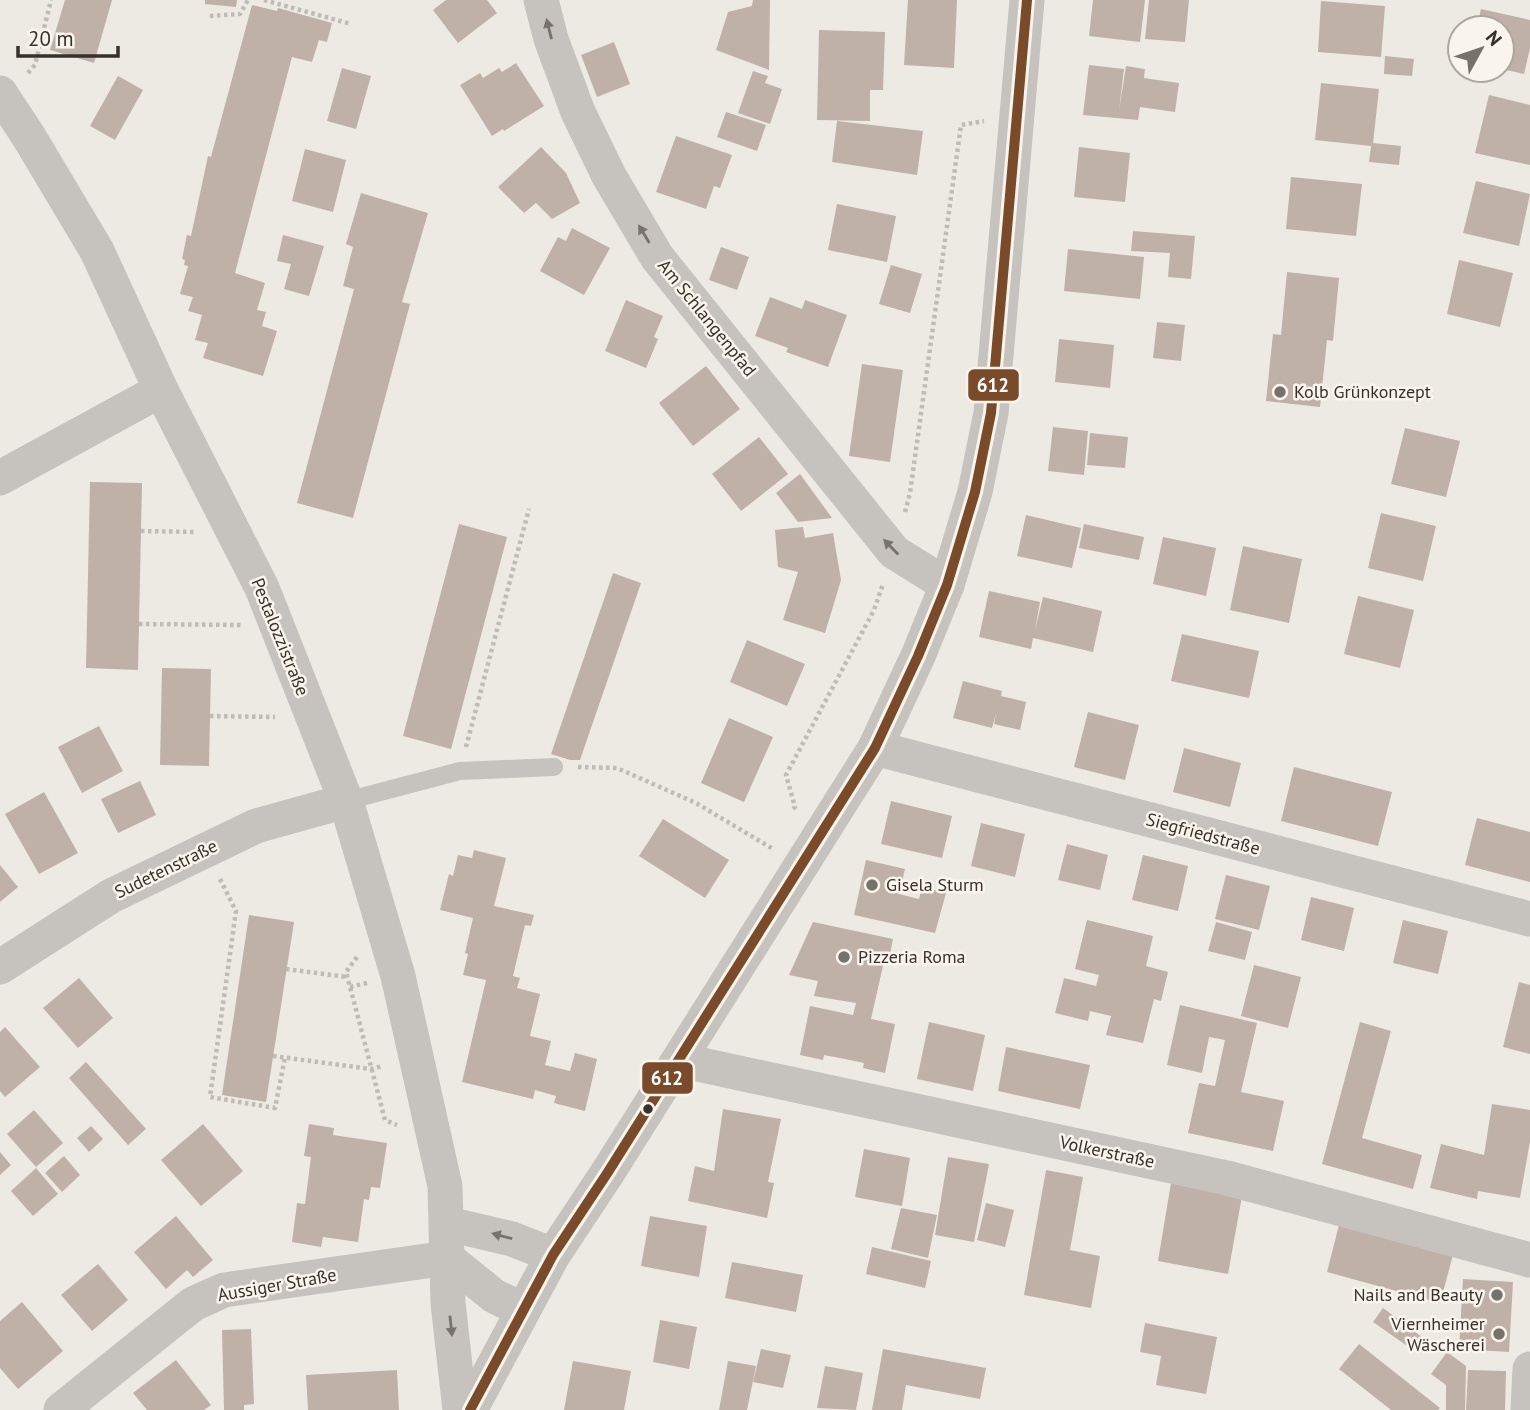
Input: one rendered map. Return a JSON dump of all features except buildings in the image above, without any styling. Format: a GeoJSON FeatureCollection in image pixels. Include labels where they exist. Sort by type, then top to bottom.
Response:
{"type":"FeatureCollection","features":[{"type":"Feature","properties":{"kind":"street","name":"Am Schlangenpfad"},"geometry":{"type":"LineString","coordinates":[[541,0],[551,39],[578,112],[609,176],[657,257],[894,552],[947,585]]}},
{"type":"Feature","properties":{"kind":"street"},"geometry":{"type":"LineString","coordinates":[[470,1410],[553,1255],[875,748],[918,656],[947,585],[975,492],[992,413],[1027,0]]}},
{"type":"Feature","properties":{"kind":"street","name":"Pestalozzistraße"},"geometry":{"type":"LineString","coordinates":[[2,97],[97,251],[161,390],[262,588],[346,801],[389,941],[418,1057],[445,1186],[448,1303],[460,1410]]}},
{"type":"Feature","properties":{"kind":"street"},"geometry":{"type":"LineString","coordinates":[[0,478],[161,390]]}},
{"type":"Feature","properties":{"kind":"street","name":"Siegfriedstraße"},"geometry":{"type":"LineString","coordinates":[[875,748],[1530,919]]}},
{"type":"Feature","properties":{"kind":"street","name":"Sudetenstraße"},"geometry":{"type":"LineString","coordinates":[[0,967],[111,896],[205,850],[256,826],[346,801]]}},
{"type":"Feature","properties":{"kind":"street","name":"Volkerstraße"},"geometry":{"type":"LineString","coordinates":[[679,1060],[1227,1178],[1530,1260]]}},
{"type":"Feature","properties":{"kind":"street"},"geometry":{"type":"LineString","coordinates":[[448,1241],[504,1236],[553,1255]]}},
{"type":"Feature","properties":{"kind":"street"},"geometry":{"type":"LineString","coordinates":[[448,1241],[494,1296],[523,1310]]}},
{"type":"Feature","properties":{"kind":"street","name":"Aussiger Straße"},"geometry":{"type":"LineString","coordinates":[[61,1410],[193,1304],[224,1290],[448,1241]]}},
{"type":"Feature","properties":{"kind":"street"},"geometry":{"type":"LineString","coordinates":[[1528,1410],[1530,1369]]}},
{"type":"Feature","properties":{"kind":"lane"},"geometry":{"type":"LineString","coordinates":[[346,801],[460,771],[554,767]]}},
{"type":"Feature","properties":{"kind":"path"},"geometry":{"type":"LineString","coordinates":[[2,97],[35,65],[51,0]]}},
{"type":"Feature","properties":{"kind":"path"},"geometry":{"type":"LineString","coordinates":[[210,16],[240,14],[248,0]]}},
{"type":"Feature","properties":{"kind":"path"},"geometry":{"type":"LineString","coordinates":[[264,0],[351,24]]}},
{"type":"Feature","properties":{"kind":"path"},"geometry":{"type":"LineString","coordinates":[[789,817],[795,807],[786,775],[874,610],[910,493],[961,125],[1016,115]]}},
{"type":"Feature","properties":{"kind":"path"},"geometry":{"type":"LineString","coordinates":[[460,771],[529,509]]}},
{"type":"Feature","properties":{"kind":"path"},"geometry":{"type":"LineString","coordinates":[[141,531],[197,533],[226,518]]}},
{"type":"Feature","properties":{"kind":"path"},"geometry":{"type":"LineString","coordinates":[[139,624],[248,625],[273,617]]}},
{"type":"Feature","properties":{"kind":"path"},"geometry":{"type":"LineString","coordinates":[[210,716],[276,717],[311,711]]}},
{"type":"Feature","properties":{"kind":"path"},"geometry":{"type":"LineString","coordinates":[[554,767],[617,768],[696,803],[800,866]]}},
{"type":"Feature","properties":{"kind":"path"},"geometry":{"type":"LineString","coordinates":[[770,847],[776,837]]}},
{"type":"Feature","properties":{"kind":"path"},"geometry":{"type":"LineString","coordinates":[[205,850],[236,911],[210,1097],[275,1108],[285,1057]]}},
{"type":"Feature","properties":{"kind":"path"},"geometry":{"type":"LineString","coordinates":[[286,969],[347,977]]}},
{"type":"Feature","properties":{"kind":"path"},"geometry":{"type":"LineString","coordinates":[[273,1056],[371,1069],[418,1057]]}},
{"type":"Feature","properties":{"kind":"transit line","name":"612"},"geometry":{"type":"LineString","coordinates":[[470,1410],[553,1255],[875,748],[918,656],[947,585],[975,492],[991,413],[1027,0]]}},
{"type":"Feature","properties":{"kind":"place","name":"Kolb Grünkonzept"},"geometry":{"type":"Point","coordinates":[1280,392]}},
{"type":"Feature","properties":{"kind":"place","name":"Gisela Sturm"},"geometry":{"type":"Point","coordinates":[872,885]}},
{"type":"Feature","properties":{"kind":"place","name":"Pizzeria Roma"},"geometry":{"type":"Point","coordinates":[844,957]}},
{"type":"Feature","properties":{"kind":"place","name":"Nails and Beauty"},"geometry":{"type":"Point","coordinates":[1497,1295]}},
{"type":"Feature","properties":{"kind":"place","name":"Viernheimer Wäscherei"},"geometry":{"type":"Point","coordinates":[1499,1334]}}]}
